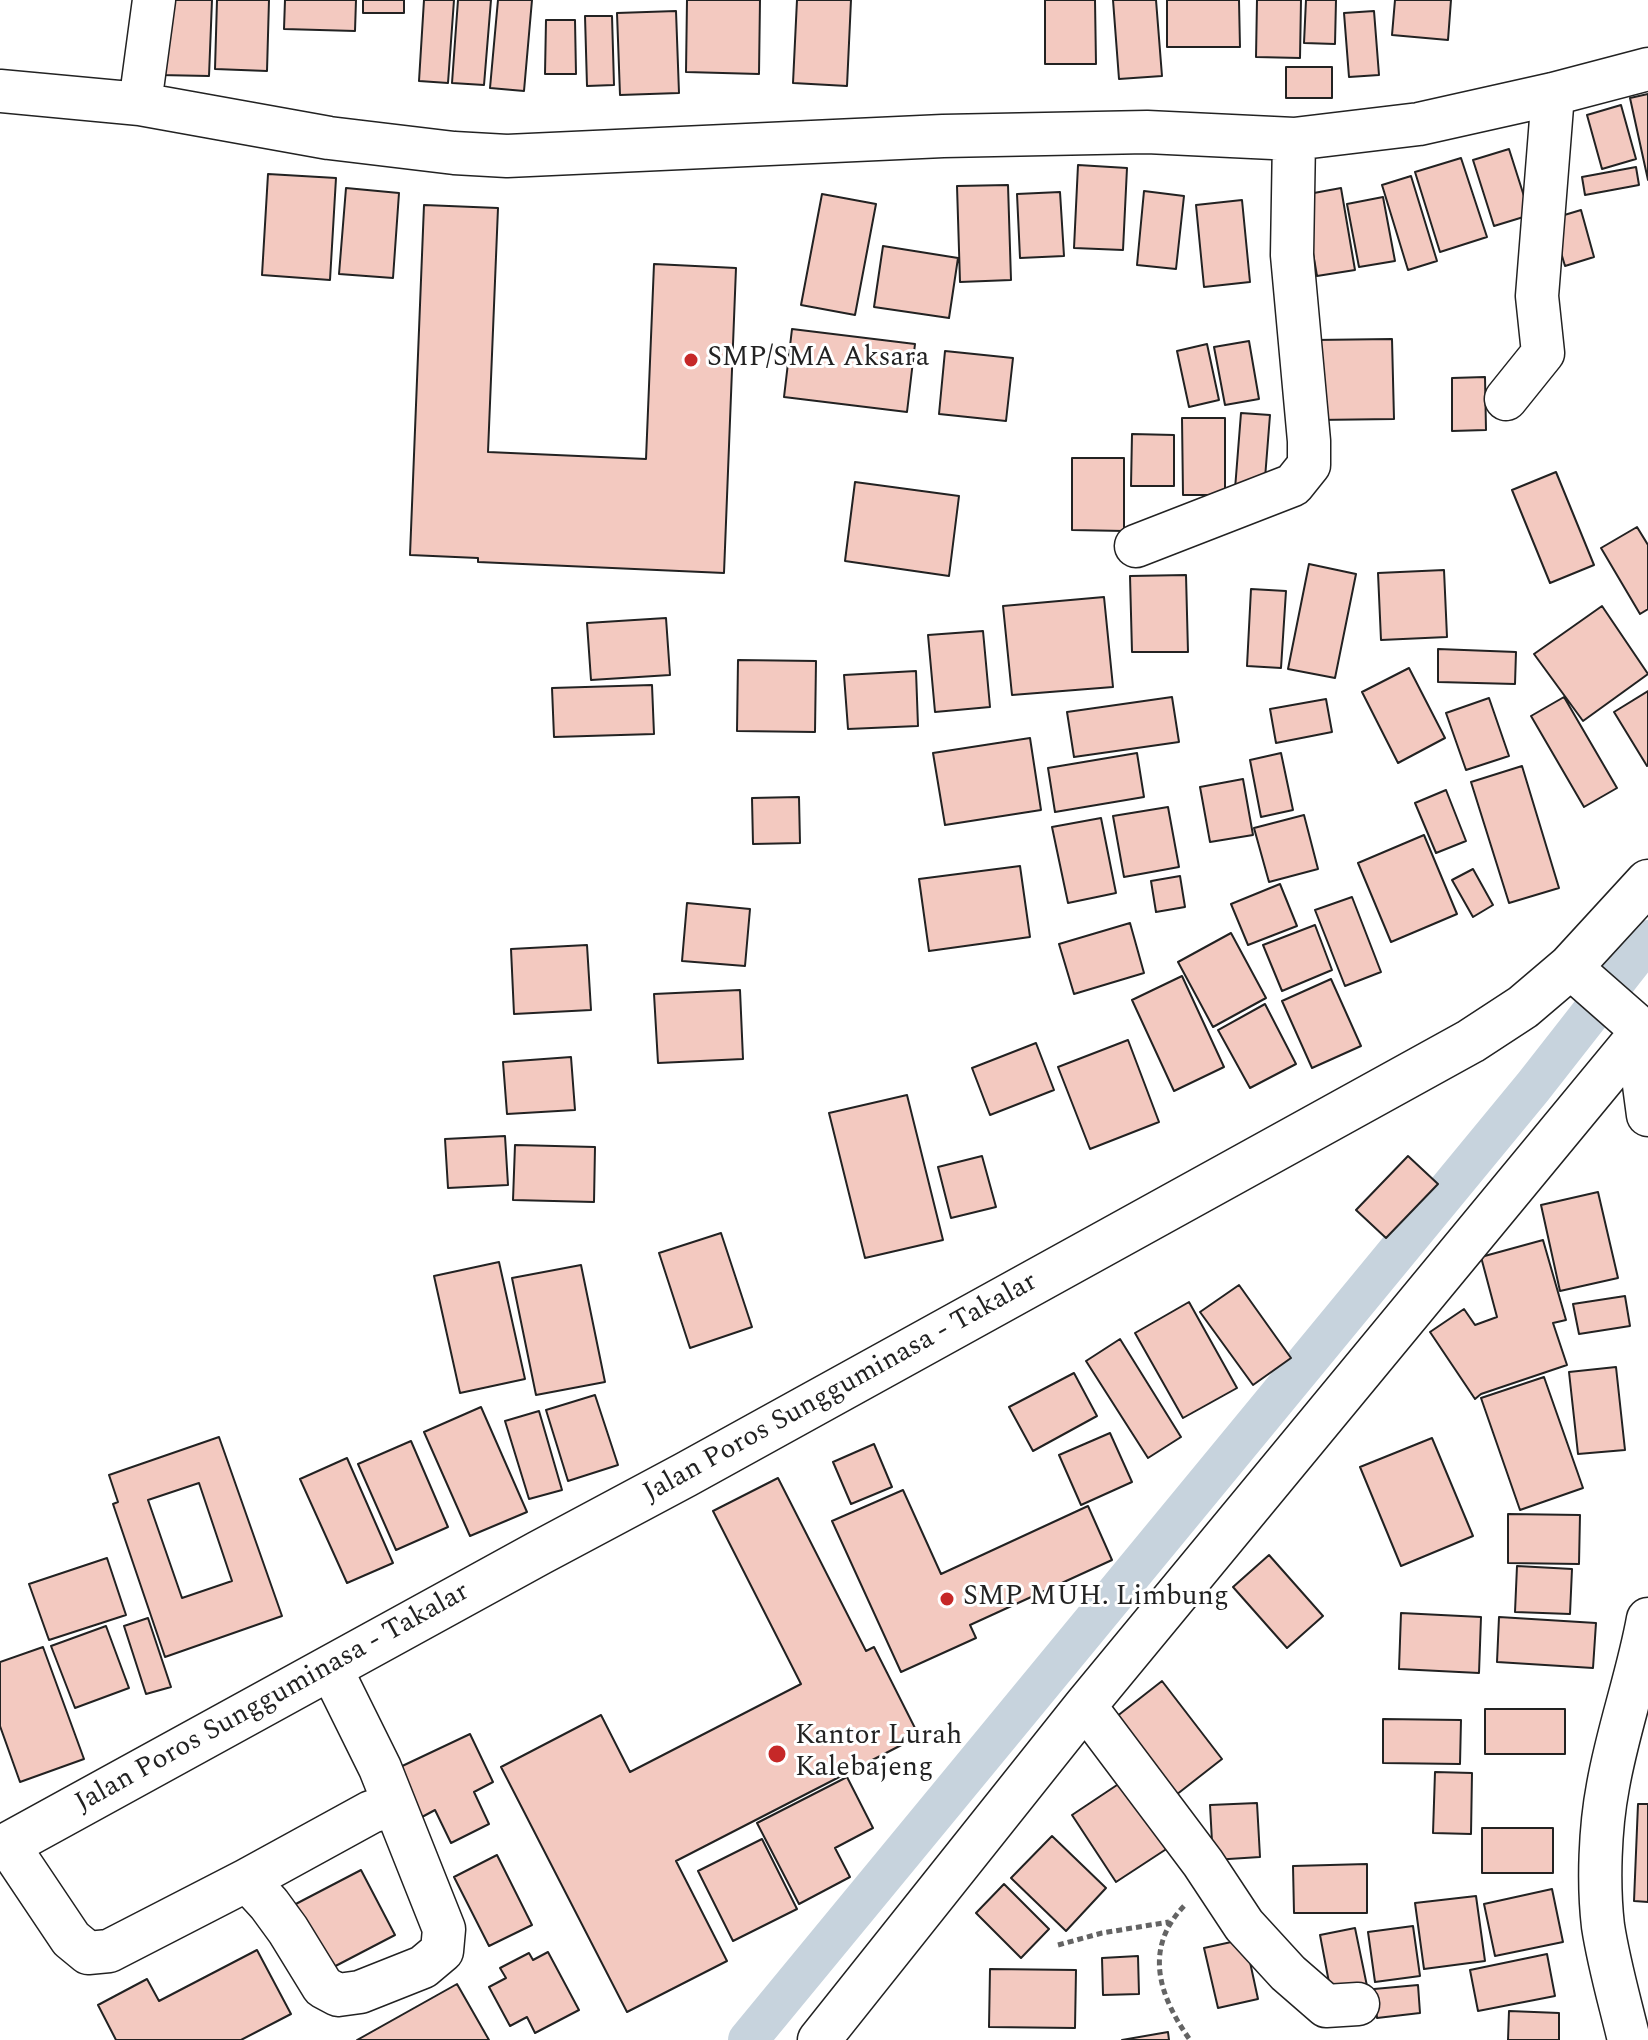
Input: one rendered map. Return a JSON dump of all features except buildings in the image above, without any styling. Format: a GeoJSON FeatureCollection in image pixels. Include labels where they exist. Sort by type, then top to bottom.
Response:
{"type":"FeatureCollection","features":[{"type":"Feature","properties":{"kind":"highway","name":"Jalan Poros Sungguminasa - Takalar"},"geometry":{"type":"LineString","coordinates":[[4,1847],[1471,1041],[1523,1007],[1570,967],[1648,882]]}},
{"type":"Feature","properties":{"kind":"street"},"geometry":{"type":"LineString","coordinates":[[140,104],[154,0]]}},
{"type":"Feature","properties":{"kind":"street"},"geometry":{"type":"LineString","coordinates":[[0,91],[140,104],[329,138],[507,156],[943,136],[1147,132],[1294,139],[1408,126],[1648,69]]}},
{"type":"Feature","properties":{"kind":"street"},"geometry":{"type":"LineString","coordinates":[[1506,399],[1543,353],[1537,296],[1553,94]]}},
{"type":"Feature","properties":{"kind":"street"},"geometry":{"type":"LineString","coordinates":[[1136,546],[1293,485],[1309,465],[1292,255],[1294,139]]}},
{"type":"Feature","properties":{"kind":"street"},"geometry":{"type":"LineString","coordinates":[[1570,967],[1637,1030],[1648,1115]]}},
{"type":"Feature","properties":{"kind":"street"},"geometry":{"type":"LineString","coordinates":[[819,2040],[1085,1706],[1637,1030]]}},
{"type":"Feature","properties":{"kind":"street"},"geometry":{"type":"LineString","coordinates":[[1629,2040],[1606,1940],[1600,1885],[1608,1786],[1640,1663],[1648,1619]]}},
{"type":"Feature","properties":{"kind":"street"},"geometry":{"type":"LineString","coordinates":[[247,1880],[288,1930],[323,1987],[338,1995],[360,1992],[423,1967],[442,1951],[444,1929],[380,1768],[331,1669]]}},
{"type":"Feature","properties":{"kind":"street"},"geometry":{"type":"LineString","coordinates":[[1085,1706],[1213,1877],[1244,1925],[1288,1973],[1326,2006],[1358,2004]]}},
{"type":"Feature","properties":{"kind":"street"},"geometry":{"type":"LineString","coordinates":[[4,1847],[71,1939],[88,1953],[109,1951],[371,1812],[394,1805]]}},
{"type":"Feature","properties":{"kind":"path"},"geometry":{"type":"LineString","coordinates":[[1190,2040],[1165,1998],[1158,1960],[1169,1922],[1213,1877]]}},
{"type":"Feature","properties":{"kind":"path"},"geometry":{"type":"LineString","coordinates":[[1058,1945],[1102,1933],[1169,1922]]}},
{"type":"Feature","properties":{"kind":"waterway"},"geometry":{"type":"LineString","coordinates":[[748,2040],[1533,1087],[1648,940]]}},
{"type":"Feature","properties":{"kind":"place","name":"SMP/SMA Aksara"},"geometry":{"type":"Point","coordinates":[691,360]}},
{"type":"Feature","properties":{"kind":"place","name":"SMP MUH. Limbung"},"geometry":{"type":"Point","coordinates":[947,1599]}},
{"type":"Feature","properties":{"kind":"place","name":"Kantor Lurah Kalebajeng"},"geometry":{"type":"Point","coordinates":[777,1754]}}]}
